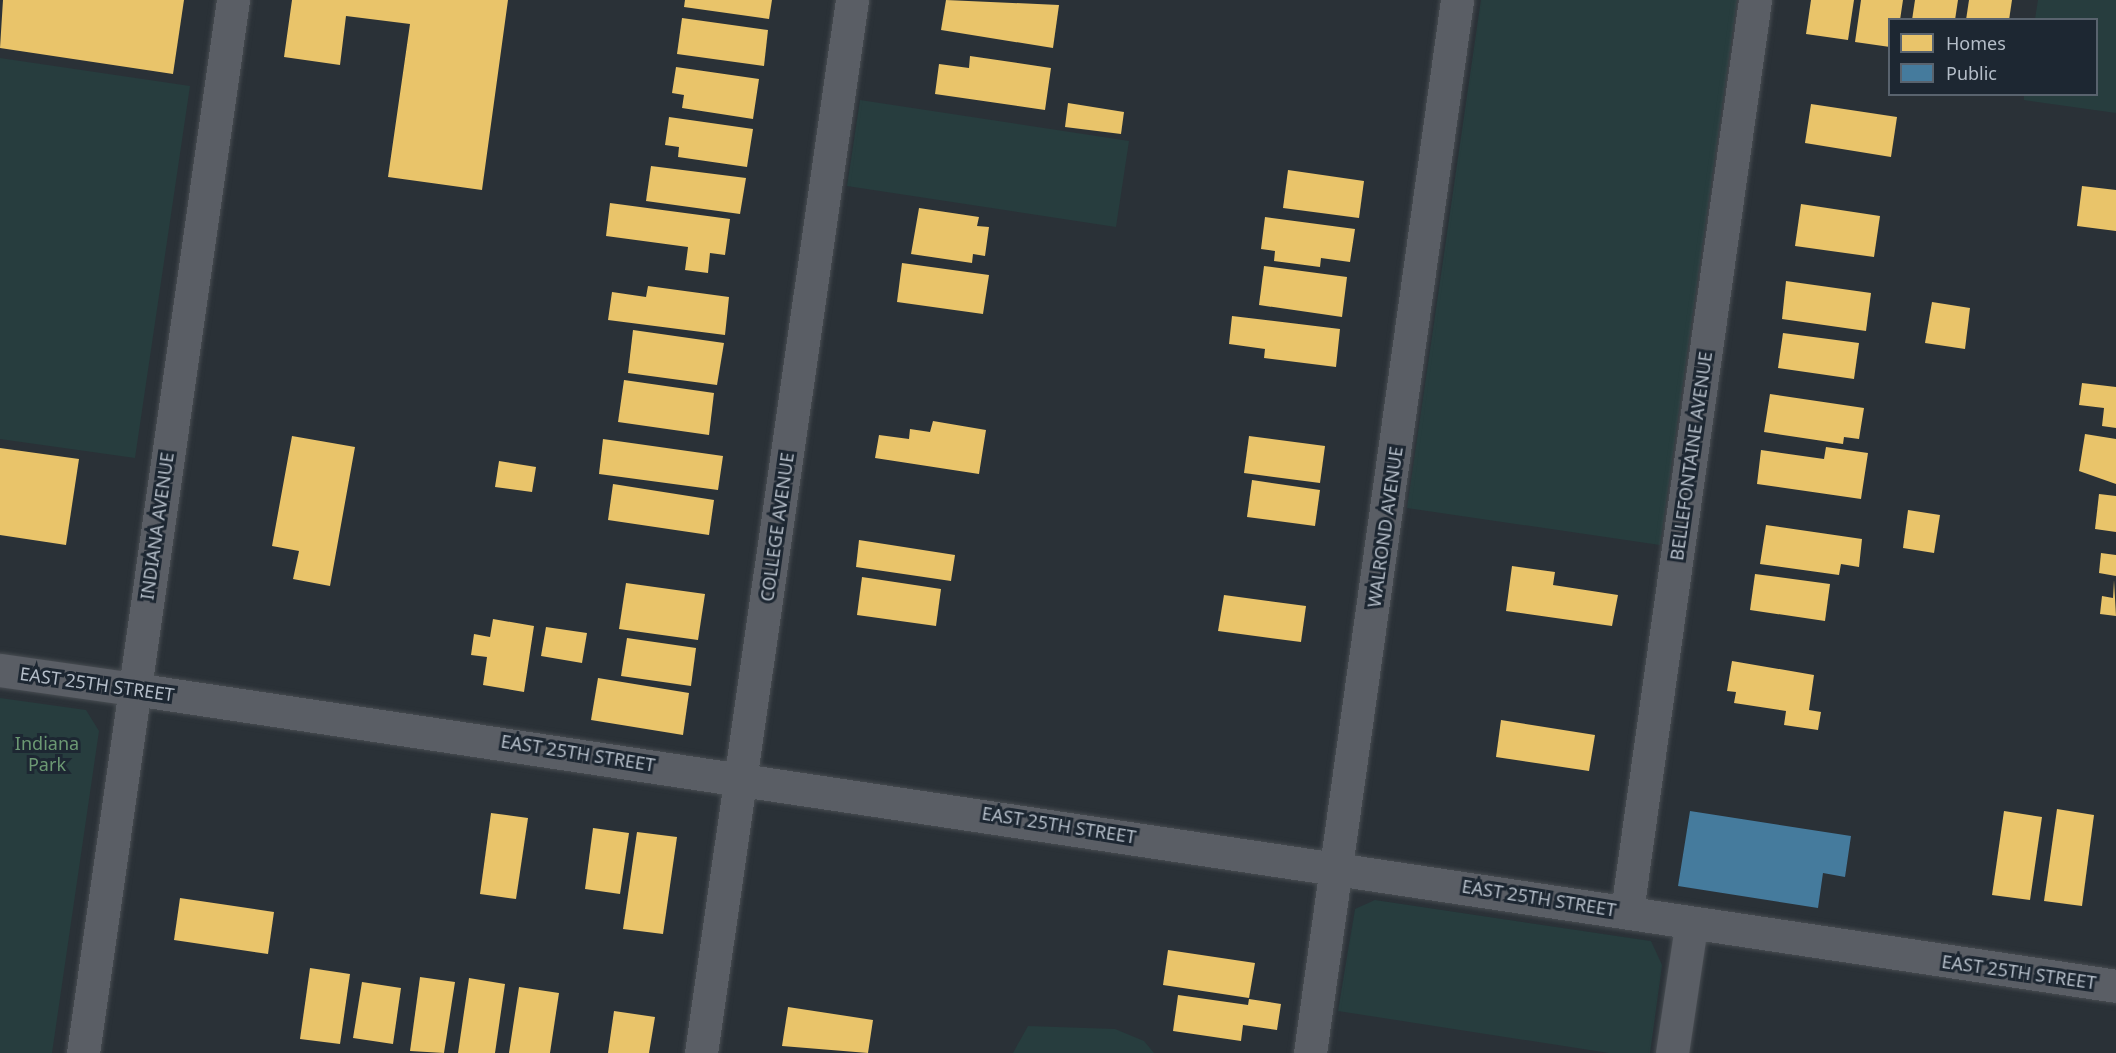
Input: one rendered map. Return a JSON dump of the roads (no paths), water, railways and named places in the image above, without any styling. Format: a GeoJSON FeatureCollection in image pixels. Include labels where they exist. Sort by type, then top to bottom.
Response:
{"type":"FeatureCollection","features":[{"type":"Feature","properties":{"kind":"street","name":"INDIANA AVENUE"},"geometry":{"type":"LineString","coordinates":[[82,1053],[233,0]]}},
{"type":"Feature","properties":{"kind":"street","name":"COLLEGE AVENUE"},"geometry":{"type":"LineString","coordinates":[[701,1053],[852,0]]}},
{"type":"Feature","properties":{"kind":"street","name":"WALROND AVENUE"},"geometry":{"type":"LineString","coordinates":[[1310,1053],[1338,868],[1457,0]]}},
{"type":"Feature","properties":{"kind":"street","name":"BELLEFONTAINE AVENUE"},"geometry":{"type":"LineString","coordinates":[[1627,911],[1755,0]]}},
{"type":"Feature","properties":{"kind":"street","name":"EAST 25TH STREET"},"geometry":{"type":"LineString","coordinates":[[0,670],[742,778],[1627,911],[1691,926],[2116,986]]}},
{"type":"Feature","properties":{"kind":"street"},"geometry":{"type":"LineString","coordinates":[[1672,1053],[1691,926]]}},
{"type":"Feature","properties":{"kind":"park label","name":"Indiana Park"},"geometry":{"type":"Point","coordinates":[47,754]}}]}
